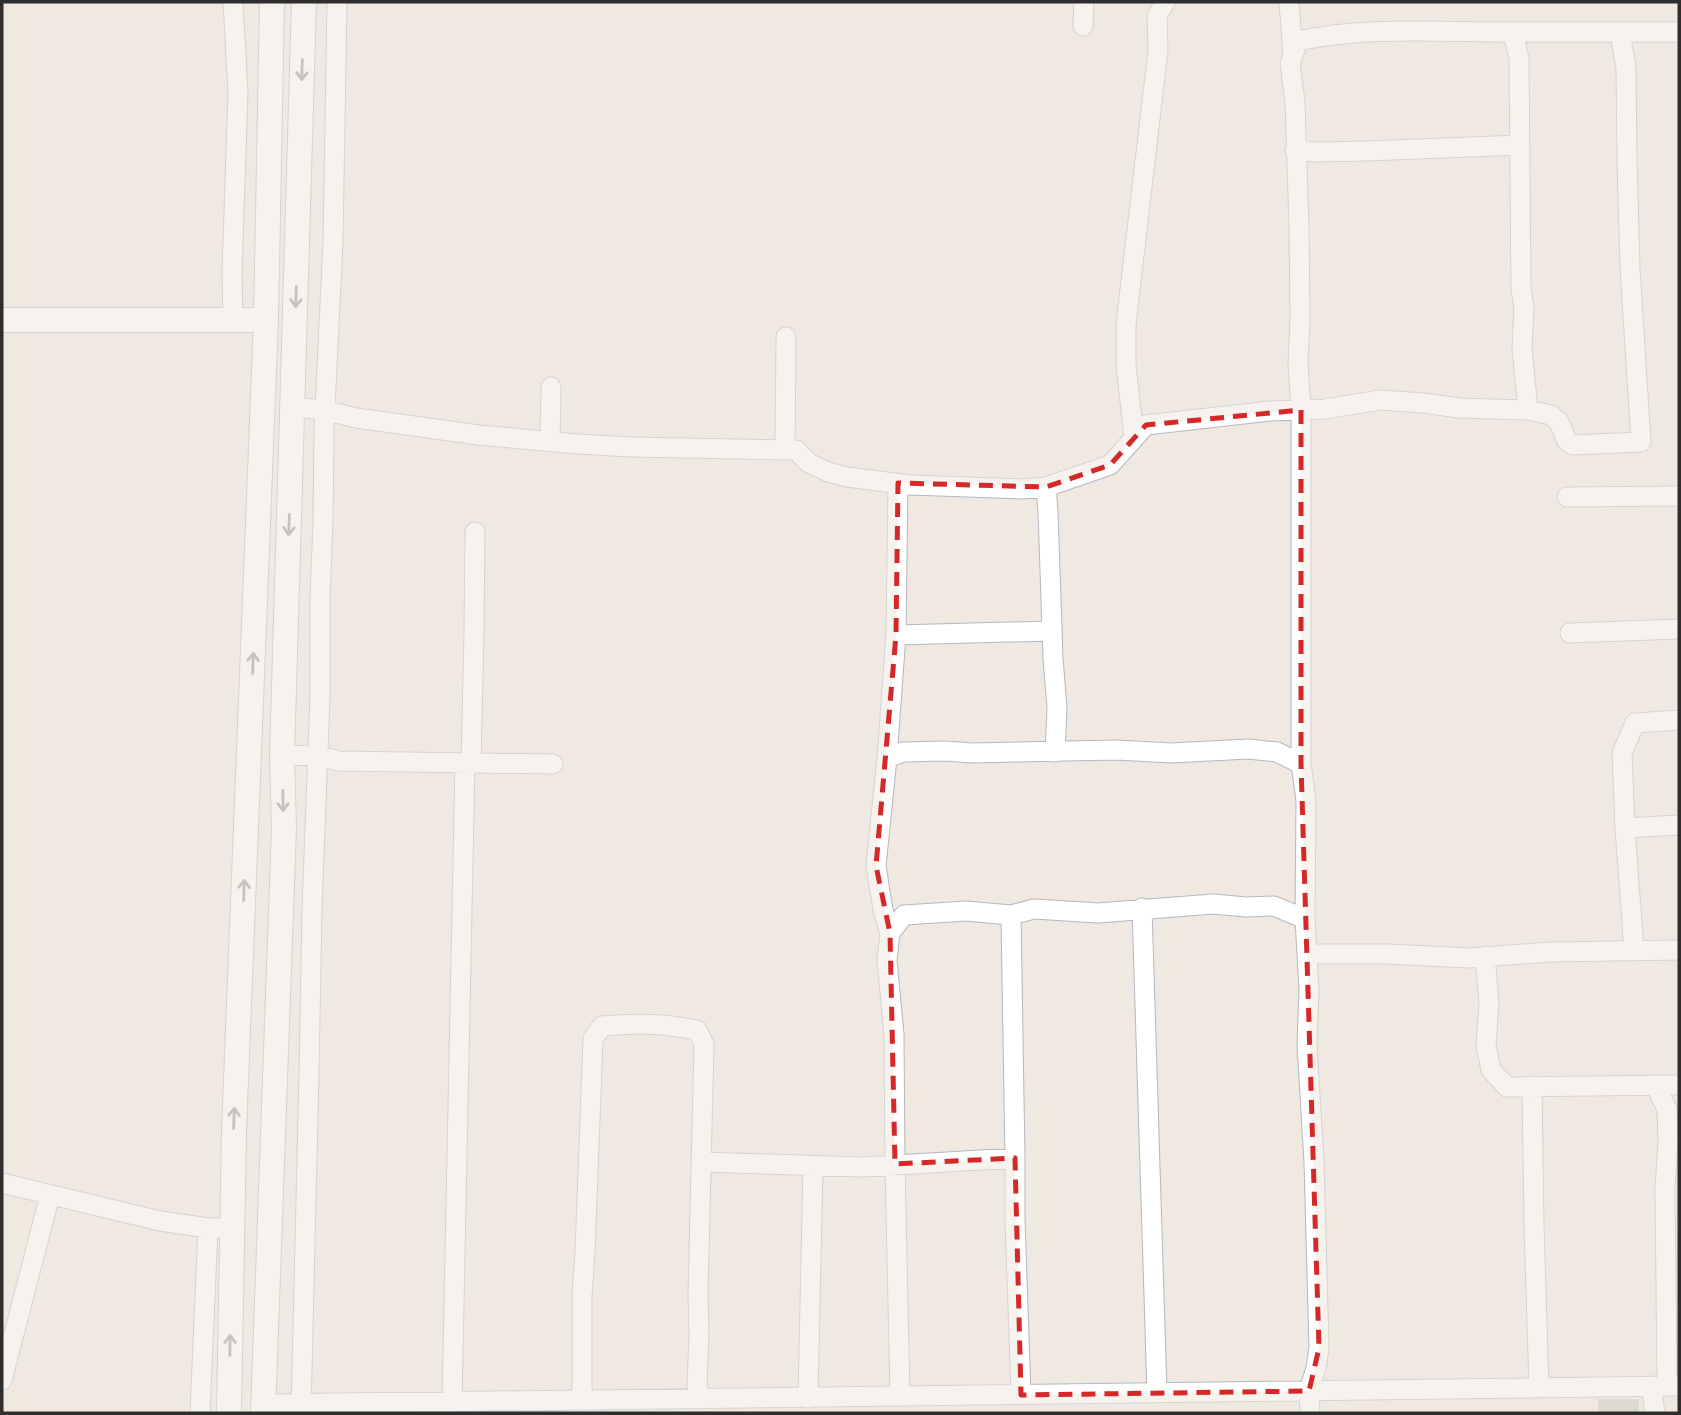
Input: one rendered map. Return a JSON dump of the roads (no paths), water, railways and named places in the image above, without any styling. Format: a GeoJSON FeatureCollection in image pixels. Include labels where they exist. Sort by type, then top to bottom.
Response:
{"type":"FeatureCollection","features":[{"type":"Feature","properties":{"kind":"street"},"geometry":{"type":"LineString","coordinates":[[233,2],[238,92],[233,320]]}},
{"type":"Feature","properties":{"kind":"street"},"geometry":{"type":"LineString","coordinates":[[200,1413],[220,1228],[234,1131],[266,320],[271,2]]}},
{"type":"Feature","properties":{"kind":"street"},"geometry":{"type":"LineString","coordinates":[[304,2],[282,756],[284,827],[263,1409],[452,1402],[700,1399],[821,1403],[900,1396],[1666,1386]]}},
{"type":"Feature","properties":{"kind":"street"},"geometry":{"type":"LineString","coordinates":[[301,1409],[324,410],[332,242],[337,2]]}},
{"type":"Feature","properties":{"kind":"street"},"geometry":{"type":"LineString","coordinates":[[1083,26],[1084,2]]}},
{"type":"Feature","properties":{"kind":"street"},"geometry":{"type":"LineString","coordinates":[[1134,437],[1126,365],[1126,324],[1158,51],[1157,16],[1165,2]]}},
{"type":"Feature","properties":{"kind":"street"},"geometry":{"type":"LineString","coordinates":[[1289,2],[1293,56]]}},
{"type":"Feature","properties":{"kind":"street"},"geometry":{"type":"LineString","coordinates":[[1310,1413],[1309,1391],[1319,1348],[1314,1162],[1307,1045],[1309,989],[1306,800],[1301,764],[1299,227],[1290,64],[1298,41],[1323,35],[1378,32],[1679,32]]}},
{"type":"Feature","properties":{"kind":"street"},"geometry":{"type":"LineString","coordinates":[[1513,32],[1519,59],[1521,289],[1524,309],[1522,348],[1528,410]]}},
{"type":"Feature","properties":{"kind":"street"},"geometry":{"type":"LineString","coordinates":[[263,405],[324,410],[356,418],[550,442],[631,447],[796,450],[809,463],[847,477],[898,483],[1010,489],[1046,486],[1110,465],[1146,425],[1221,416],[1325,409],[1380,400],[1459,408],[1528,410],[1552,415],[1559,422],[1566,441],[1573,445],[1641,442],[1630,268],[1626,66],[1620,33]]}},
{"type":"Feature","properties":{"kind":"street"},"geometry":{"type":"LineString","coordinates":[[1296,150],[1354,152],[1520,145]]}},
{"type":"Feature","properties":{"kind":"street"},"geometry":{"type":"LineString","coordinates":[[2,320],[266,320]]}},
{"type":"Feature","properties":{"kind":"street"},"geometry":{"type":"LineString","coordinates":[[785,450],[786,337]]}},
{"type":"Feature","properties":{"kind":"street"},"geometry":{"type":"LineString","coordinates":[[550,442],[551,387]]}},
{"type":"Feature","properties":{"kind":"street"},"geometry":{"type":"LineString","coordinates":[[898,483],[896,635],[876,866],[883,910],[890,933],[887,960],[894,1035],[900,1396]]}},
{"type":"Feature","properties":{"kind":"street"},"geometry":{"type":"LineString","coordinates":[[1046,486],[1056,708],[1055,752]]}},
{"type":"Feature","properties":{"kind":"street"},"geometry":{"type":"LineString","coordinates":[[1567,497],[1679,496]]}},
{"type":"Feature","properties":{"kind":"street"},"geometry":{"type":"LineString","coordinates":[[452,1402],[475,532]]}},
{"type":"Feature","properties":{"kind":"street"},"geometry":{"type":"LineString","coordinates":[[1570,633],[1679,629]]}},
{"type":"Feature","properties":{"kind":"street"},"geometry":{"type":"LineString","coordinates":[[896,635],[1051,631]]}},
{"type":"Feature","properties":{"kind":"street"},"geometry":{"type":"LineString","coordinates":[[1634,950],[1622,753],[1635,723],[1679,720]]}},
{"type":"Feature","properties":{"kind":"street"},"geometry":{"type":"LineString","coordinates":[[887,758],[903,752],[1117,750],[1171,753],[1248,749],[1277,752],[1301,764]]}},
{"type":"Feature","properties":{"kind":"street"},"geometry":{"type":"LineString","coordinates":[[282,756],[317,755],[338,761],[553,764]]}},
{"type":"Feature","properties":{"kind":"street"},"geometry":{"type":"LineString","coordinates":[[1625,828],[1679,825]]}},
{"type":"Feature","properties":{"kind":"street"},"geometry":{"type":"LineString","coordinates":[[890,933],[904,915],[966,911],[1011,915],[1034,909],[1098,913],[1213,904],[1274,906],[1306,919]]}},
{"type":"Feature","properties":{"kind":"street"},"geometry":{"type":"LineString","coordinates":[[1142,908],[1157,1393]]}},
{"type":"Feature","properties":{"kind":"street"},"geometry":{"type":"LineString","coordinates":[[1011,915],[1015,1220],[1021,1395]]}},
{"type":"Feature","properties":{"kind":"street"},"geometry":{"type":"LineString","coordinates":[[1307,954],[1469,958],[1551,952],[1679,950]]}},
{"type":"Feature","properties":{"kind":"street"},"geometry":{"type":"LineString","coordinates":[[1485,956],[1489,1002],[1486,1046],[1492,1070],[1507,1087],[1679,1084]]}},
{"type":"Feature","properties":{"kind":"street"},"geometry":{"type":"LineString","coordinates":[[582,1401],[582,1295],[593,1039],[602,1026],[630,1023],[679,1026],[697,1030],[704,1044],[698,1294],[697,1386],[700,1399]]}},
{"type":"Feature","properties":{"kind":"street"},"geometry":{"type":"LineString","coordinates":[[1655,1085],[1667,1109],[1668,1143],[1665,1188],[1666,1386],[1655,1413]]}},
{"type":"Feature","properties":{"kind":"street"},"geometry":{"type":"LineString","coordinates":[[1532,1086],[1539,1388]]}},
{"type":"Feature","properties":{"kind":"street"},"geometry":{"type":"LineString","coordinates":[[702,1162],[862,1167],[1015,1158]]}},
{"type":"Feature","properties":{"kind":"street"},"geometry":{"type":"LineString","coordinates":[[813,1166],[821,1403]]}},
{"type":"Feature","properties":{"kind":"street"},"geometry":{"type":"LineString","coordinates":[[2,1183],[160,1221],[220,1228]]}},
{"type":"Feature","properties":{"kind":"street"},"geometry":{"type":"LineString","coordinates":[[2,1380],[50,1195]]}},
{"type":"Feature","properties":{"kind":"street"},"geometry":{"type":"LineString","coordinates":[[220,1228],[229,1413]]}}]}
